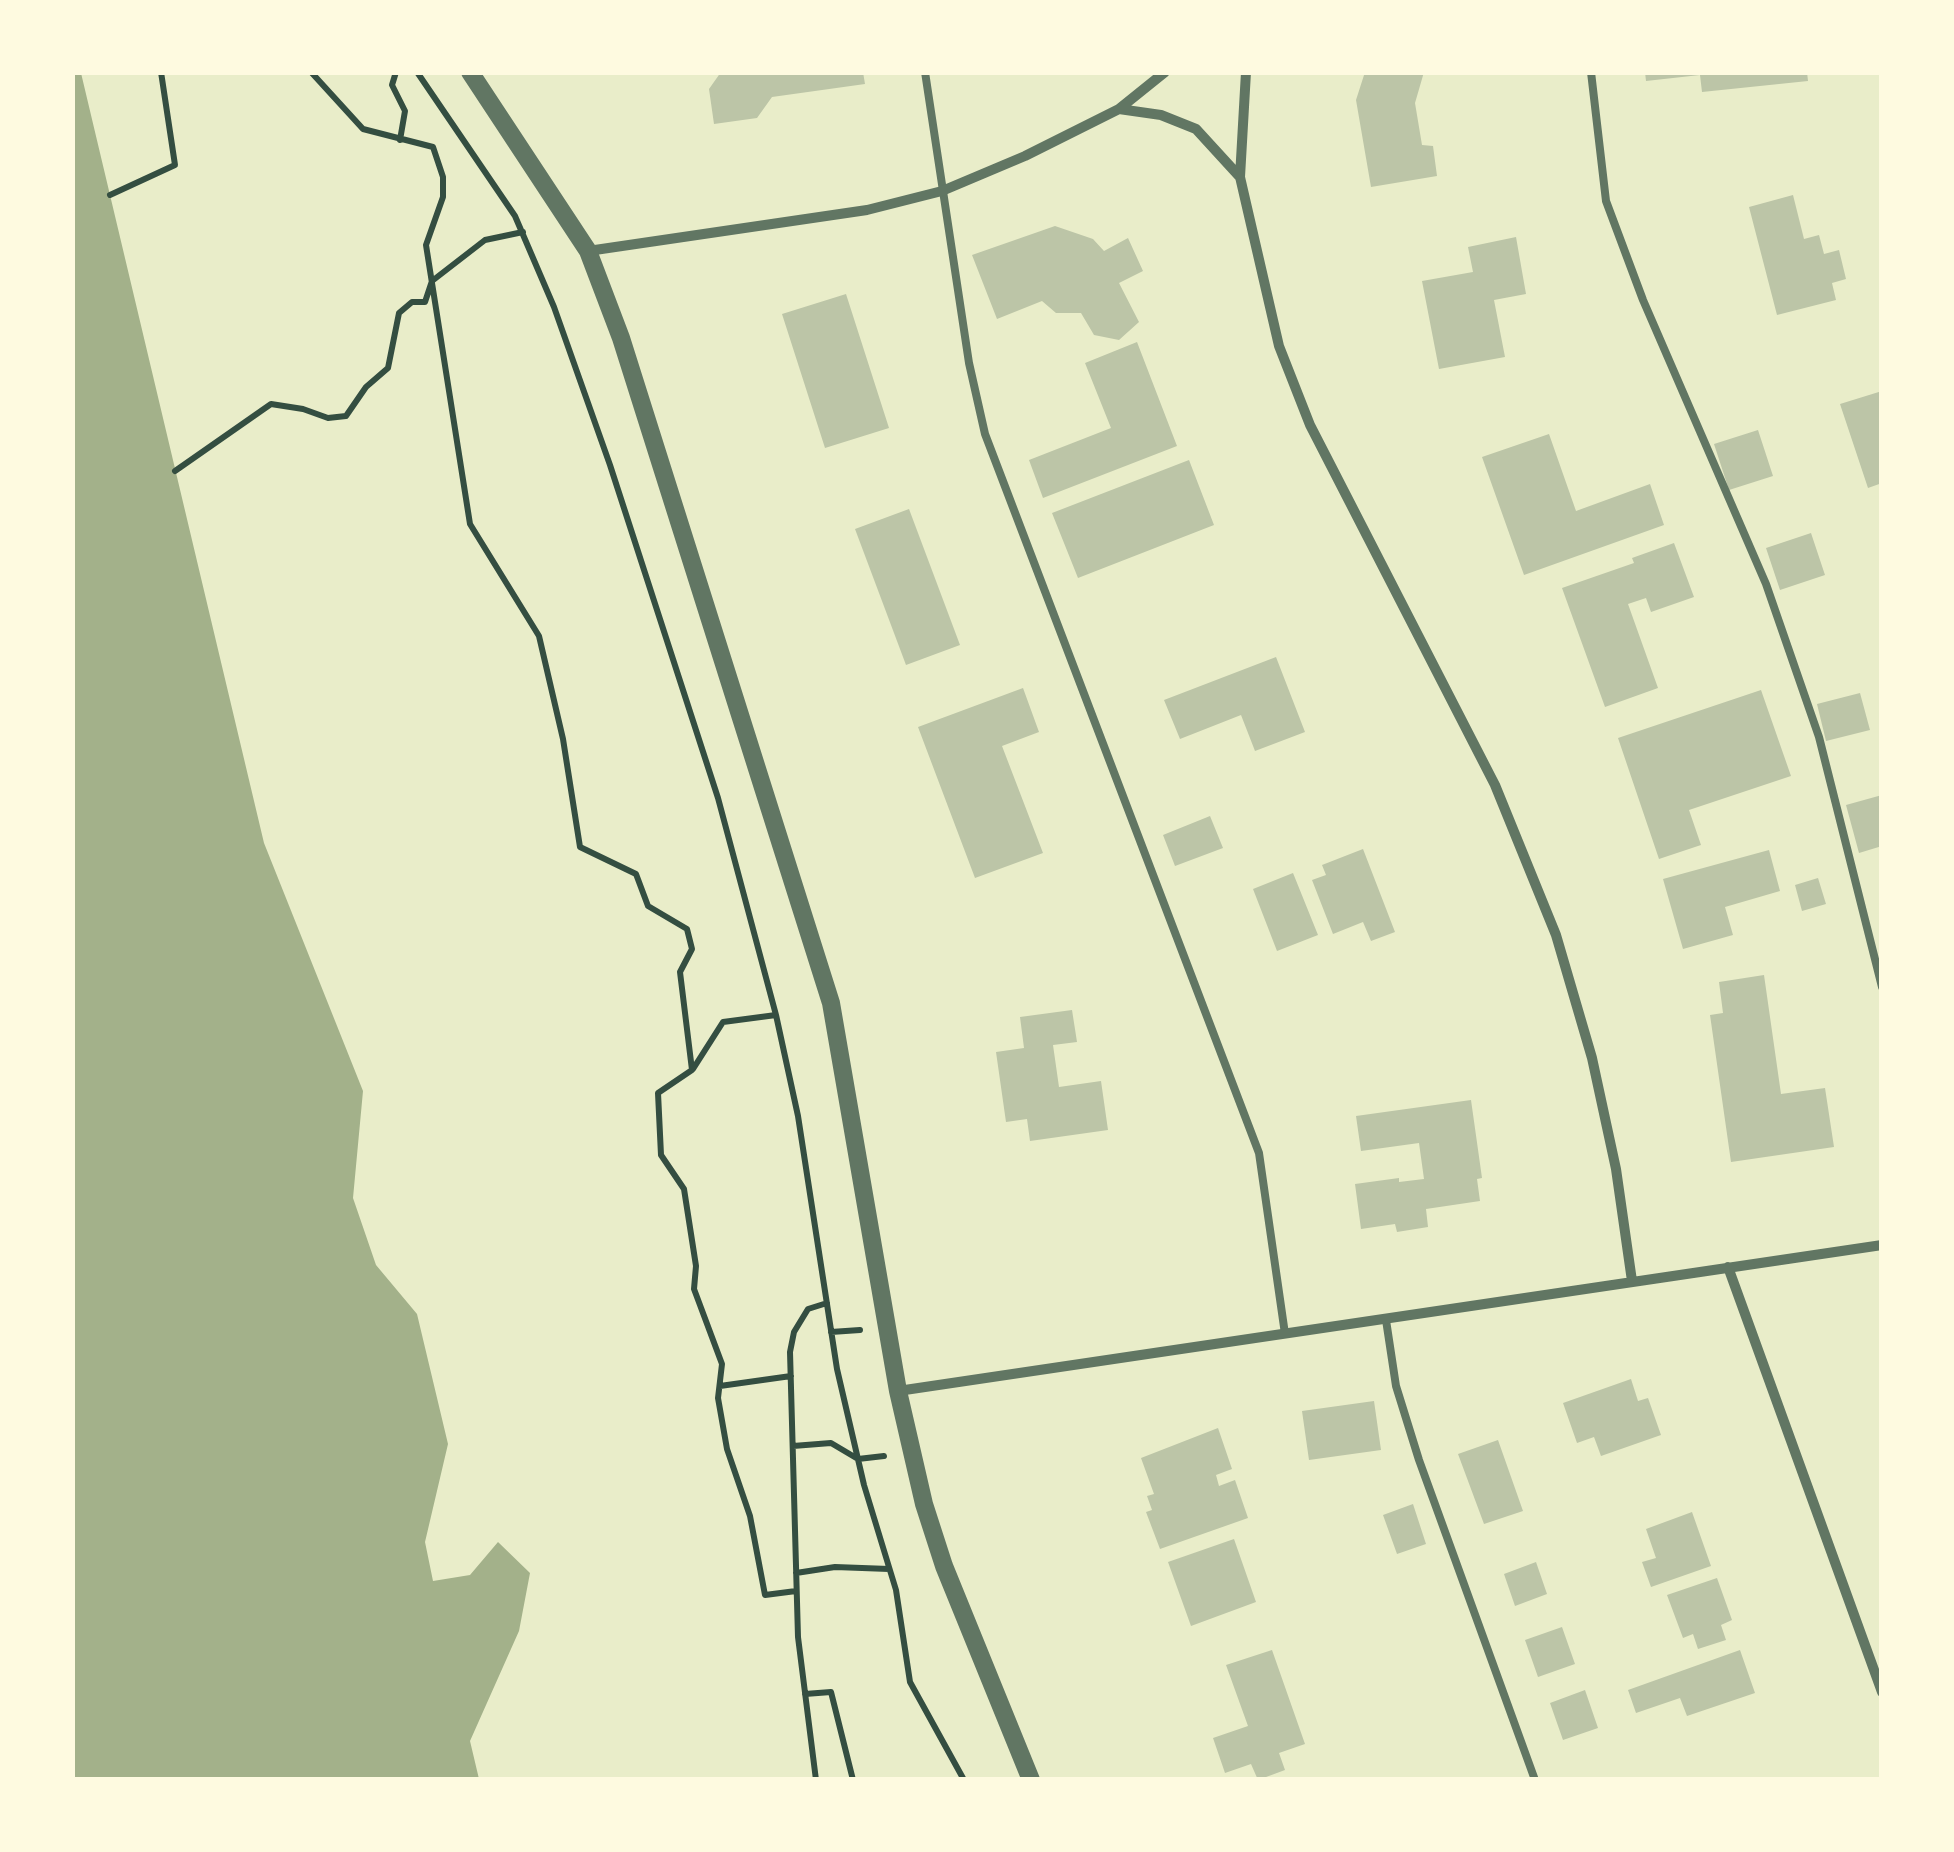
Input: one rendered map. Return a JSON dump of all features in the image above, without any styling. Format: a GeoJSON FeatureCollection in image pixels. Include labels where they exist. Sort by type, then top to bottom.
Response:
{"type":"FeatureCollection","features":[{"type":"Feature","properties":{"kind":"street"},"geometry":{"type":"LineString","coordinates":[[470,72],[588,252],[621,338],[831,1003],[898,1391],[919,1486],[944,1566],[1032,1780]]}},
{"type":"Feature","properties":{"kind":"street"},"geometry":{"type":"LineString","coordinates":[[588,252],[866,210],[942,191],[1119,109],[1165,72]]}},
{"type":"Feature","properties":{"kind":"street"},"geometry":{"type":"LineString","coordinates":[[1246,72],[1240,177],[1278,346],[1310,425],[1494,785],[1556,935],[1592,1058],[1616,1169],[1632,1280]]}},
{"type":"Feature","properties":{"kind":"street"},"geometry":{"type":"LineString","coordinates":[[1119,109],[1160,115],[1196,129],[1240,177]]}},
{"type":"Feature","properties":{"kind":"street"},"geometry":{"type":"LineString","coordinates":[[898,1391],[1882,1245]]}},
{"type":"Feature","properties":{"kind":"street"},"geometry":{"type":"LineString","coordinates":[[1728,1267],[1882,1692]]}},
{"type":"Feature","properties":{"kind":"lane"},"geometry":{"type":"LineString","coordinates":[[925,72],[969,363],[986,434],[1260,1153],[1285,1334]]}},
{"type":"Feature","properties":{"kind":"lane"},"geometry":{"type":"LineString","coordinates":[[1592,72],[1606,201],[1644,300],[1766,584],[1819,737],[1882,987]]}},
{"type":"Feature","properties":{"kind":"lane"},"geometry":{"type":"LineString","coordinates":[[1386,1320],[1396,1386],[1419,1460],[1535,1780]]}},
{"type":"Feature","properties":{"kind":"path"},"geometry":{"type":"LineString","coordinates":[[110,195],[175,165],[161,72]]}},
{"type":"Feature","properties":{"kind":"path"},"geometry":{"type":"LineString","coordinates":[[311,72],[362,128],[433,148],[443,178],[443,197],[426,245],[470,524],[539,636],[563,739],[580,847],[636,874],[648,906],[688,929],[692,949],[680,972],[692,1070]]}},
{"type":"Feature","properties":{"kind":"path"},"geometry":{"type":"LineString","coordinates":[[396,72],[392,85],[405,111],[400,140]]}},
{"type":"Feature","properties":{"kind":"path"},"geometry":{"type":"LineString","coordinates":[[417,74],[515,216],[554,307],[610,465],[718,798],[776,1015],[798,1116],[837,1369],[896,1590],[910,1682],[964,1780]]}},
{"type":"Feature","properties":{"kind":"path"},"geometry":{"type":"LineString","coordinates":[[176,471],[270,404],[328,418],[346,416],[366,386],[388,368],[399,312],[412,302],[425,302],[432,281],[485,240],[522,232]]}},
{"type":"Feature","properties":{"kind":"path"},"geometry":{"type":"LineString","coordinates":[[776,1015],[723,1022],[692,1070],[658,1094],[661,1155],[684,1188],[696,1266],[694,1289],[722,1364],[718,1398],[728,1449],[750,1516],[765,1595],[796,1591]]}},
{"type":"Feature","properties":{"kind":"path"},"geometry":{"type":"LineString","coordinates":[[816,1780],[798,1637],[791,1376],[794,1332],[808,1309],[827,1303]]}},
{"type":"Feature","properties":{"kind":"path"},"geometry":{"type":"LineString","coordinates":[[720,1386],[791,1376]]}},
{"type":"Feature","properties":{"kind":"path"},"geometry":{"type":"LineString","coordinates":[[792,1446],[831,1444],[858,1459]]}},
{"type":"Feature","properties":{"kind":"path"},"geometry":{"type":"LineString","coordinates":[[796,1573],[835,1566],[889,1569]]}},
{"type":"Feature","properties":{"kind":"path"},"geometry":{"type":"LineString","coordinates":[[805,1694],[832,1692],[853,1780]]}},
{"type":"Feature","properties":{"kind":"shaded area"},"geometry":{"type":"Polygon","coordinates":[[[72,73],[81,73],[264,843],[363,1091],[353,1198],[376,1265],[417,1314],[448,1444],[425,1542],[433,1581],[470,1575],[498,1542],[530,1573],[519,1631],[470,1741],[479,1779],[73,1779],[72,73]]]}},
{"type":"Feature","properties":{"kind":"building"},"geometry":{"type":"Polygon","coordinates":[[[721,72],[863,72],[865,84],[772,97],[757,118],[714,124],[709,89],[721,72]]]}},
{"type":"Feature","properties":{"kind":"building"},"geometry":{"type":"Polygon","coordinates":[[[1365,72],[1424,72],[1415,103],[1422,145],[1433,146],[1437,176],[1371,187],[1356,100],[1365,72]]]}},
{"type":"Feature","properties":{"kind":"building"},"geometry":{"type":"Polygon","coordinates":[[[1645,72],[1807,72],[1808,81],[1702,92],[1700,75],[1646,81],[1645,72]]]}},
{"type":"Feature","properties":{"kind":"building"},"geometry":{"type":"Polygon","coordinates":[[[1793,195],[1804,239],[1819,235],[1824,254],[1839,250],[1846,279],[1832,283],[1836,300],[1777,315],[1749,207],[1793,195]]]}},
{"type":"Feature","properties":{"kind":"building"},"geometry":{"type":"Polygon","coordinates":[[[1055,226],[1093,239],[1104,251],[1128,238],[1143,271],[1119,283],[1139,322],[1119,340],[1094,335],[1081,313],[1056,313],[1042,301],[997,319],[972,255],[1055,226]]]}},
{"type":"Feature","properties":{"kind":"building"},"geometry":{"type":"Polygon","coordinates":[[[1516,237],[1526,294],[1494,300],[1505,357],[1439,369],[1422,281],[1473,272],[1468,247],[1516,237]]]}},
{"type":"Feature","properties":{"kind":"building"},"geometry":{"type":"Polygon","coordinates":[[[846,294],[889,428],[825,448],[782,314],[846,294]]]}},
{"type":"Feature","properties":{"kind":"building"},"geometry":{"type":"Polygon","coordinates":[[[1137,342],[1177,446],[1043,498],[1029,460],[1111,428],[1085,363],[1137,342]]]}},
{"type":"Feature","properties":{"kind":"building"},"geometry":{"type":"Polygon","coordinates":[[[1882,391],[1882,483],[1868,488],[1840,404],[1882,391]]]}},
{"type":"Feature","properties":{"kind":"building"},"geometry":{"type":"Polygon","coordinates":[[[1758,430],[1773,476],[1729,490],[1714,444],[1758,430]]]}},
{"type":"Feature","properties":{"kind":"building"},"geometry":{"type":"Polygon","coordinates":[[[1549,434],[1576,511],[1650,484],[1664,525],[1524,575],[1482,457],[1549,434]]]}},
{"type":"Feature","properties":{"kind":"building"},"geometry":{"type":"Polygon","coordinates":[[[1189,460],[1214,525],[1078,578],[1052,513],[1189,460]]]}},
{"type":"Feature","properties":{"kind":"building"},"geometry":{"type":"Polygon","coordinates":[[[909,509],[960,645],[906,665],[855,529],[909,509]]]}},
{"type":"Feature","properties":{"kind":"building"},"geometry":{"type":"Polygon","coordinates":[[[1811,533],[1825,575],[1780,590],[1766,548],[1811,533]]]}},
{"type":"Feature","properties":{"kind":"building"},"geometry":{"type":"Polygon","coordinates":[[[1674,543],[1694,597],[1651,612],[1646,598],[1628,604],[1658,688],[1605,707],[1562,588],[1634,563],[1632,558],[1674,543]]]}},
{"type":"Feature","properties":{"kind":"building"},"geometry":{"type":"Polygon","coordinates":[[[1276,657],[1305,732],[1255,751],[1241,715],[1180,739],[1164,700],[1276,657]]]}},
{"type":"Feature","properties":{"kind":"building"},"geometry":{"type":"Polygon","coordinates":[[[1023,688],[1039,732],[1002,746],[1043,853],[975,878],[918,727],[1023,688]]]}},
{"type":"Feature","properties":{"kind":"building"},"geometry":{"type":"Polygon","coordinates":[[[1761,690],[1791,776],[1689,810],[1701,845],[1659,859],[1618,738],[1761,690]]]}},
{"type":"Feature","properties":{"kind":"building"},"geometry":{"type":"Polygon","coordinates":[[[1860,693],[1870,730],[1826,741],[1817,704],[1860,693]]]}},
{"type":"Feature","properties":{"kind":"building"},"geometry":{"type":"Polygon","coordinates":[[[1882,795],[1882,846],[1859,853],[1846,805],[1882,795]]]}},
{"type":"Feature","properties":{"kind":"building"},"geometry":{"type":"Polygon","coordinates":[[[1210,816],[1223,848],[1175,866],[1163,835],[1210,816]]]}},
{"type":"Feature","properties":{"kind":"building"},"geometry":{"type":"Polygon","coordinates":[[[1363,849],[1395,932],[1371,941],[1363,922],[1333,934],[1312,880],[1326,875],[1322,865],[1363,849]]]}},
{"type":"Feature","properties":{"kind":"building"},"geometry":{"type":"Polygon","coordinates":[[[1769,850],[1780,891],[1725,907],[1733,935],[1683,949],[1663,879],[1769,850]]]}},
{"type":"Feature","properties":{"kind":"building"},"geometry":{"type":"Polygon","coordinates":[[[1293,873],[1318,935],[1277,951],[1253,889],[1293,873]]]}},
{"type":"Feature","properties":{"kind":"building"},"geometry":{"type":"Polygon","coordinates":[[[1818,878],[1826,904],[1802,911],[1795,885],[1818,878]]]}},
{"type":"Feature","properties":{"kind":"building"},"geometry":{"type":"Polygon","coordinates":[[[1764,975],[1781,1094],[1825,1088],[1834,1147],[1731,1162],[1710,1015],[1723,1013],[1719,982],[1764,975]]]}},
{"type":"Feature","properties":{"kind":"building"},"geometry":{"type":"Polygon","coordinates":[[[1072,1010],[1077,1042],[1053,1045],[1059,1087],[1101,1081],[1108,1130],[1030,1141],[1027,1119],[1006,1122],[996,1052],[1024,1048],[1020,1017],[1072,1010]]]}},
{"type":"Feature","properties":{"kind":"building"},"geometry":{"type":"Polygon","coordinates":[[[1471,1100],[1482,1178],[1477,1179],[1480,1201],[1426,1209],[1428,1227],[1397,1232],[1395,1224],[1361,1229],[1355,1184],[1424,1179],[1419,1143],[1361,1151],[1356,1116],[1471,1100]]]}},
{"type":"Feature","properties":{"kind":"building"},"geometry":{"type":"Polygon","coordinates":[[[1631,1379],[1638,1401],[1648,1398],[1661,1435],[1601,1456],[1594,1437],[1577,1443],[1563,1403],[1631,1379]]]}},
{"type":"Feature","properties":{"kind":"building"},"geometry":{"type":"Polygon","coordinates":[[[1374,1401],[1381,1450],[1309,1460],[1302,1411],[1374,1401]]]}},
{"type":"Feature","properties":{"kind":"building"},"geometry":{"type":"Polygon","coordinates":[[[1218,1428],[1232,1469],[1216,1475],[1219,1486],[1235,1480],[1248,1518],[1160,1549],[1146,1512],[1152,1510],[1147,1496],[1154,1494],[1141,1458],[1218,1428]]]}},
{"type":"Feature","properties":{"kind":"building"},"geometry":{"type":"Polygon","coordinates":[[[1498,1440],[1523,1511],[1484,1524],[1458,1454],[1498,1440]]]}},
{"type":"Feature","properties":{"kind":"building"},"geometry":{"type":"Polygon","coordinates":[[[1413,1504],[1426,1544],[1397,1554],[1383,1515],[1413,1504]]]}},
{"type":"Feature","properties":{"kind":"building"},"geometry":{"type":"Polygon","coordinates":[[[1692,1512],[1711,1566],[1651,1587],[1642,1562],[1656,1558],[1646,1529],[1692,1512]]]}},
{"type":"Feature","properties":{"kind":"building"},"geometry":{"type":"Polygon","coordinates":[[[1234,1539],[1256,1602],[1191,1626],[1168,1562],[1234,1539]]]}},
{"type":"Feature","properties":{"kind":"building"},"geometry":{"type":"Polygon","coordinates":[[[1536,1562],[1547,1594],[1515,1606],[1504,1574],[1536,1562]]]}},
{"type":"Feature","properties":{"kind":"building"},"geometry":{"type":"Polygon","coordinates":[[[1717,1578],[1732,1620],[1721,1625],[1726,1640],[1698,1649],[1693,1634],[1683,1638],[1667,1595],[1717,1578]]]}},
{"type":"Feature","properties":{"kind":"building"},"geometry":{"type":"Polygon","coordinates":[[[1562,1627],[1575,1664],[1538,1677],[1525,1640],[1562,1627]]]}},
{"type":"Feature","properties":{"kind":"building"},"geometry":{"type":"Polygon","coordinates":[[[1272,1650],[1305,1744],[1279,1753],[1285,1770],[1258,1780],[1251,1764],[1225,1773],[1213,1738],[1248,1726],[1226,1665],[1272,1650]]]}},
{"type":"Feature","properties":{"kind":"building"},"geometry":{"type":"Polygon","coordinates":[[[1740,1650],[1755,1693],[1687,1716],[1680,1698],[1636,1713],[1628,1690],[1740,1650]]]}},
{"type":"Feature","properties":{"kind":"building"},"geometry":{"type":"Polygon","coordinates":[[[1585,1690],[1598,1728],[1563,1740],[1550,1703],[1585,1690]]]}}]}
